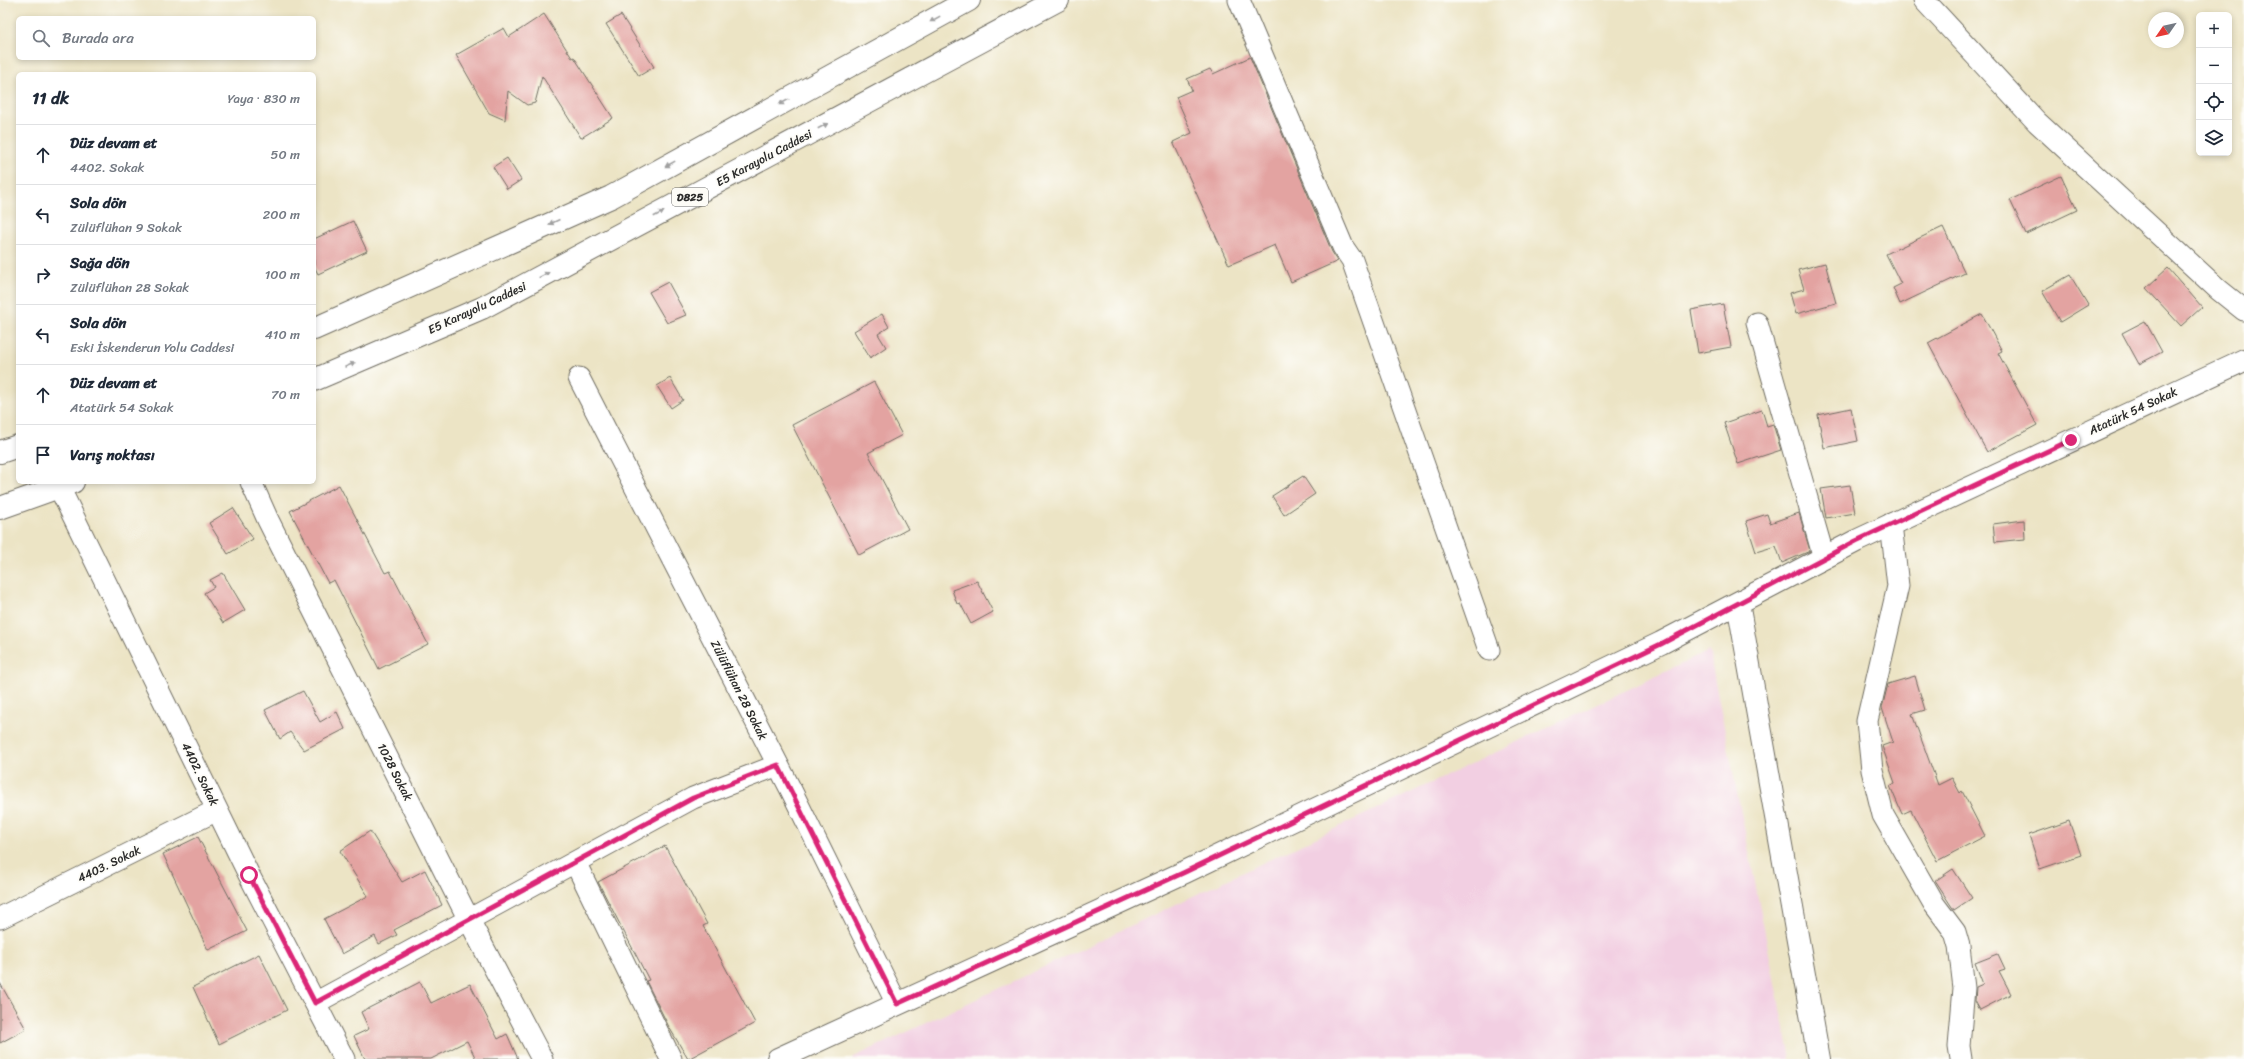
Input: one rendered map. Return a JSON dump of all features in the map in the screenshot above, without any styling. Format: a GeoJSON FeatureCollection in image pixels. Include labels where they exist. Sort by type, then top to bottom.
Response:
{"type":"FeatureCollection","features":[{"type":"Feature","properties":{"kind":"main road"},"geometry":{"type":"LineString","coordinates":[[316,328],[611,197],[969,0]]}},
{"type":"Feature","properties":{"kind":"main road","name":"E5 Karayolu Caddesi"},"geometry":{"type":"LineString","coordinates":[[316,379],[482,308],[1058,0]]}},
{"type":"Feature","properties":{"kind":"main road","name":"Atatürk 54 Sokak"},"geometry":{"type":"LineString","coordinates":[[778,1059],[1192,869],[1661,644],[1892,524],[2244,360]]}},
{"type":"Feature","properties":{"kind":"main road"},"geometry":{"type":"LineString","coordinates":[[0,452],[16,447]]}},
{"type":"Feature","properties":{"kind":"main road"},"geometry":{"type":"LineString","coordinates":[[0,508],[66,484]]}},
{"type":"Feature","properties":{"kind":"main road"},"geometry":{"type":"LineString","coordinates":[[1738,603],[1819,1059]]}},
{"type":"Feature","properties":{"kind":"street"},"geometry":{"type":"LineString","coordinates":[[1240,0],[1343,247],[1352,260],[1489,650]]}},
{"type":"Feature","properties":{"kind":"street"},"geometry":{"type":"LineString","coordinates":[[1924,0],[2037,122],[2219,290],[2244,310]]}},
{"type":"Feature","properties":{"kind":"street"},"geometry":{"type":"LineString","coordinates":[[1758,322],[1824,558]]}},
{"type":"Feature","properties":{"kind":"street","name":"Zülüflühan 28 Sokak"},"geometry":{"type":"LineString","coordinates":[[579,378],[778,765],[897,1004]]}},
{"type":"Feature","properties":{"kind":"street","name":"4402. Sokak"},"geometry":{"type":"LineString","coordinates":[[66,484],[217,810],[344,1059]]}},
{"type":"Feature","properties":{"kind":"street","name":"1028 Sokak"},"geometry":{"type":"LineString","coordinates":[[253,484],[268,520],[469,920],[542,1059]]}},
{"type":"Feature","properties":{"kind":"street"},"geometry":{"type":"LineString","coordinates":[[1892,524],[1898,586],[1867,721],[1872,770],[1883,815],[1934,904],[1954,932],[1959,946],[1964,988],[1958,1046],[1962,1059]]}},
{"type":"Feature","properties":{"kind":"street"},"geometry":{"type":"LineString","coordinates":[[315,1003],[693,798],[778,765]]}},
{"type":"Feature","properties":{"kind":"street","name":"4403. Sokak"},"geometry":{"type":"LineString","coordinates":[[0,918],[217,810]]}},
{"type":"Feature","properties":{"kind":"street"},"geometry":{"type":"LineString","coordinates":[[575,862],[671,1059]]}},
{"type":"Feature","properties":{"kind":"shaded area"},"geometry":{"type":"Polygon","coordinates":[[[1709,651],[1790,1059],[850,1059],[1709,651]]]}},
{"type":"Feature","properties":{"kind":"building"},"geometry":{"type":"Polygon","coordinates":[[[544,14],[572,58],[574,57],[613,118],[581,138],[542,76],[535,103],[527,105],[508,91],[505,120],[489,113],[456,55],[504,28],[509,37],[544,14]]]}},
{"type":"Feature","properties":{"kind":"building"},"geometry":{"type":"Polygon","coordinates":[[[621,15],[654,67],[639,76],[606,24],[621,15]]]}},
{"type":"Feature","properties":{"kind":"building"},"geometry":{"type":"Polygon","coordinates":[[[1250,57],[1332,252],[1338,261],[1291,282],[1275,245],[1229,265],[1173,142],[1192,133],[1176,97],[1192,90],[1187,79],[1210,69],[1213,74],[1250,57]]]}},
{"type":"Feature","properties":{"kind":"building"},"geometry":{"type":"Polygon","coordinates":[[[507,158],[521,180],[507,189],[493,167],[507,158]]]}},
{"type":"Feature","properties":{"kind":"building"},"geometry":{"type":"Polygon","coordinates":[[[2061,176],[2077,210],[2026,234],[2010,200],[2061,176]]]}},
{"type":"Feature","properties":{"kind":"building"},"geometry":{"type":"Polygon","coordinates":[[[353,221],[367,251],[318,274],[316,270],[316,238],[353,221]]]}},
{"type":"Feature","properties":{"kind":"building"},"geometry":{"type":"Polygon","coordinates":[[[1943,227],[1965,273],[1900,304],[1893,288],[1901,284],[1886,254],[1943,227]]]}},
{"type":"Feature","properties":{"kind":"building"},"geometry":{"type":"Polygon","coordinates":[[[1825,263],[1836,303],[1796,314],[1790,293],[1804,289],[1798,270],[1825,263]]]}},
{"type":"Feature","properties":{"kind":"building"},"geometry":{"type":"Polygon","coordinates":[[[2168,268],[2202,307],[2181,326],[2146,288],[2168,268]]]}},
{"type":"Feature","properties":{"kind":"building"},"geometry":{"type":"Polygon","coordinates":[[[2070,275],[2088,305],[2060,322],[2042,291],[2070,275]]]}},
{"type":"Feature","properties":{"kind":"building"},"geometry":{"type":"Polygon","coordinates":[[[668,282],[686,315],[667,323],[649,292],[668,282]]]}},
{"type":"Feature","properties":{"kind":"building"},"geometry":{"type":"Polygon","coordinates":[[[1723,304],[1731,347],[1698,353],[1691,310],[1723,304]]]}},
{"type":"Feature","properties":{"kind":"building"},"geometry":{"type":"Polygon","coordinates":[[[882,314],[889,327],[878,334],[886,347],[870,358],[854,331],[882,314]]]}},
{"type":"Feature","properties":{"kind":"building"},"geometry":{"type":"Polygon","coordinates":[[[1982,314],[2002,351],[1998,353],[2037,425],[1987,452],[1928,343],[1982,314]]]}},
{"type":"Feature","properties":{"kind":"building"},"geometry":{"type":"Polygon","coordinates":[[[2145,321],[2162,352],[2139,364],[2122,333],[2145,321]]]}},
{"type":"Feature","properties":{"kind":"building"},"geometry":{"type":"Polygon","coordinates":[[[670,378],[683,400],[671,408],[657,386],[670,378]]]}},
{"type":"Feature","properties":{"kind":"building"},"geometry":{"type":"Polygon","coordinates":[[[874,382],[902,435],[868,453],[908,529],[859,555],[792,425],[874,382]]]}},
{"type":"Feature","properties":{"kind":"building"},"geometry":{"type":"Polygon","coordinates":[[[1851,408],[1858,441],[1824,448],[1818,415],[1851,408]]]}},
{"type":"Feature","properties":{"kind":"building"},"geometry":{"type":"Polygon","coordinates":[[[1762,410],[1767,426],[1773,424],[1781,450],[1738,464],[1724,423],[1762,410]]]}},
{"type":"Feature","properties":{"kind":"building"},"geometry":{"type":"Polygon","coordinates":[[[1303,476],[1315,494],[1284,515],[1272,496],[1303,476]]]}},
{"type":"Feature","properties":{"kind":"building"},"geometry":{"type":"Polygon","coordinates":[[[339,485],[385,573],[390,571],[428,644],[379,669],[334,580],[328,583],[290,511],[339,485]]]}},
{"type":"Feature","properties":{"kind":"building"},"geometry":{"type":"Polygon","coordinates":[[[1850,485],[1855,513],[1826,518],[1821,489],[1850,485]]]}},
{"type":"Feature","properties":{"kind":"building"},"geometry":{"type":"Polygon","coordinates":[[[233,508],[253,539],[228,554],[209,523],[233,508]]]}},
{"type":"Feature","properties":{"kind":"building"},"geometry":{"type":"Polygon","coordinates":[[[1799,513],[1810,551],[1782,563],[1776,546],[1756,552],[1746,521],[1767,514],[1770,523],[1799,513]]]}},
{"type":"Feature","properties":{"kind":"building"},"geometry":{"type":"Polygon","coordinates":[[[2024,520],[2025,539],[1995,542],[1993,524],[2024,520]]]}},
{"type":"Feature","properties":{"kind":"building"},"geometry":{"type":"Polygon","coordinates":[[[223,573],[245,610],[223,623],[204,593],[214,587],[210,580],[223,573]]]}},
{"type":"Feature","properties":{"kind":"building"},"geometry":{"type":"Polygon","coordinates":[[[977,581],[993,612],[971,624],[960,603],[957,604],[952,590],[977,581]]]}},
{"type":"Feature","properties":{"kind":"building"},"geometry":{"type":"Polygon","coordinates":[[[1915,676],[1925,710],[1912,714],[1938,785],[1952,778],[1960,793],[1962,791],[1985,836],[1937,861],[1911,810],[1902,814],[1890,786],[1895,783],[1882,746],[1893,742],[1882,708],[1888,684],[1915,676]]]}},
{"type":"Feature","properties":{"kind":"building"},"geometry":{"type":"Polygon","coordinates":[[[303,691],[320,722],[337,712],[345,729],[304,750],[290,732],[280,739],[265,710],[303,691]]]}},
{"type":"Feature","properties":{"kind":"building"},"geometry":{"type":"Polygon","coordinates":[[[2069,821],[2081,855],[2040,869],[2029,835],[2069,821]]]}},
{"type":"Feature","properties":{"kind":"building"},"geometry":{"type":"Polygon","coordinates":[[[370,831],[402,882],[425,870],[442,905],[394,930],[397,935],[379,944],[375,936],[342,954],[324,919],[368,896],[340,851],[370,831]]]}},
{"type":"Feature","properties":{"kind":"building"},"geometry":{"type":"Polygon","coordinates":[[[198,837],[247,931],[208,950],[163,854],[198,837]]]}},
{"type":"Feature","properties":{"kind":"building"},"geometry":{"type":"Polygon","coordinates":[[[665,846],[707,924],[703,926],[755,1023],[688,1059],[669,1027],[646,981],[649,980],[598,882],[665,846]]]}},
{"type":"Feature","properties":{"kind":"building"},"geometry":{"type":"Polygon","coordinates":[[[1953,869],[1972,898],[1954,910],[1935,881],[1953,869]]]}},
{"type":"Feature","properties":{"kind":"building"},"geometry":{"type":"Polygon","coordinates":[[[259,954],[287,1010],[219,1044],[193,987],[259,954]]]}},
{"type":"Feature","properties":{"kind":"building"},"geometry":{"type":"Polygon","coordinates":[[[1998,954],[2005,969],[1999,971],[2011,994],[1980,1010],[1975,1001],[1976,987],[1983,984],[1975,963],[1998,954]]]}},
{"type":"Feature","properties":{"kind":"building"},"geometry":{"type":"Polygon","coordinates":[[[420,982],[431,1003],[470,984],[498,1039],[507,1034],[518,1059],[476,1059],[467,1041],[431,1059],[365,1059],[354,1036],[369,1029],[361,1012],[420,982]]]}},
{"type":"Feature","properties":{"kind":"building"},"geometry":{"type":"Polygon","coordinates":[[[0,983],[26,1029],[0,1043],[0,983]]]}},
{"type":"Feature","properties":{"kind":"route"},"geometry":{"type":"LineString","coordinates":[[249,875],[315,1003],[693,798],[778,765],[897,1004],[1185,872],[1661,644],[1856,541],[2071,440]]}}]}
